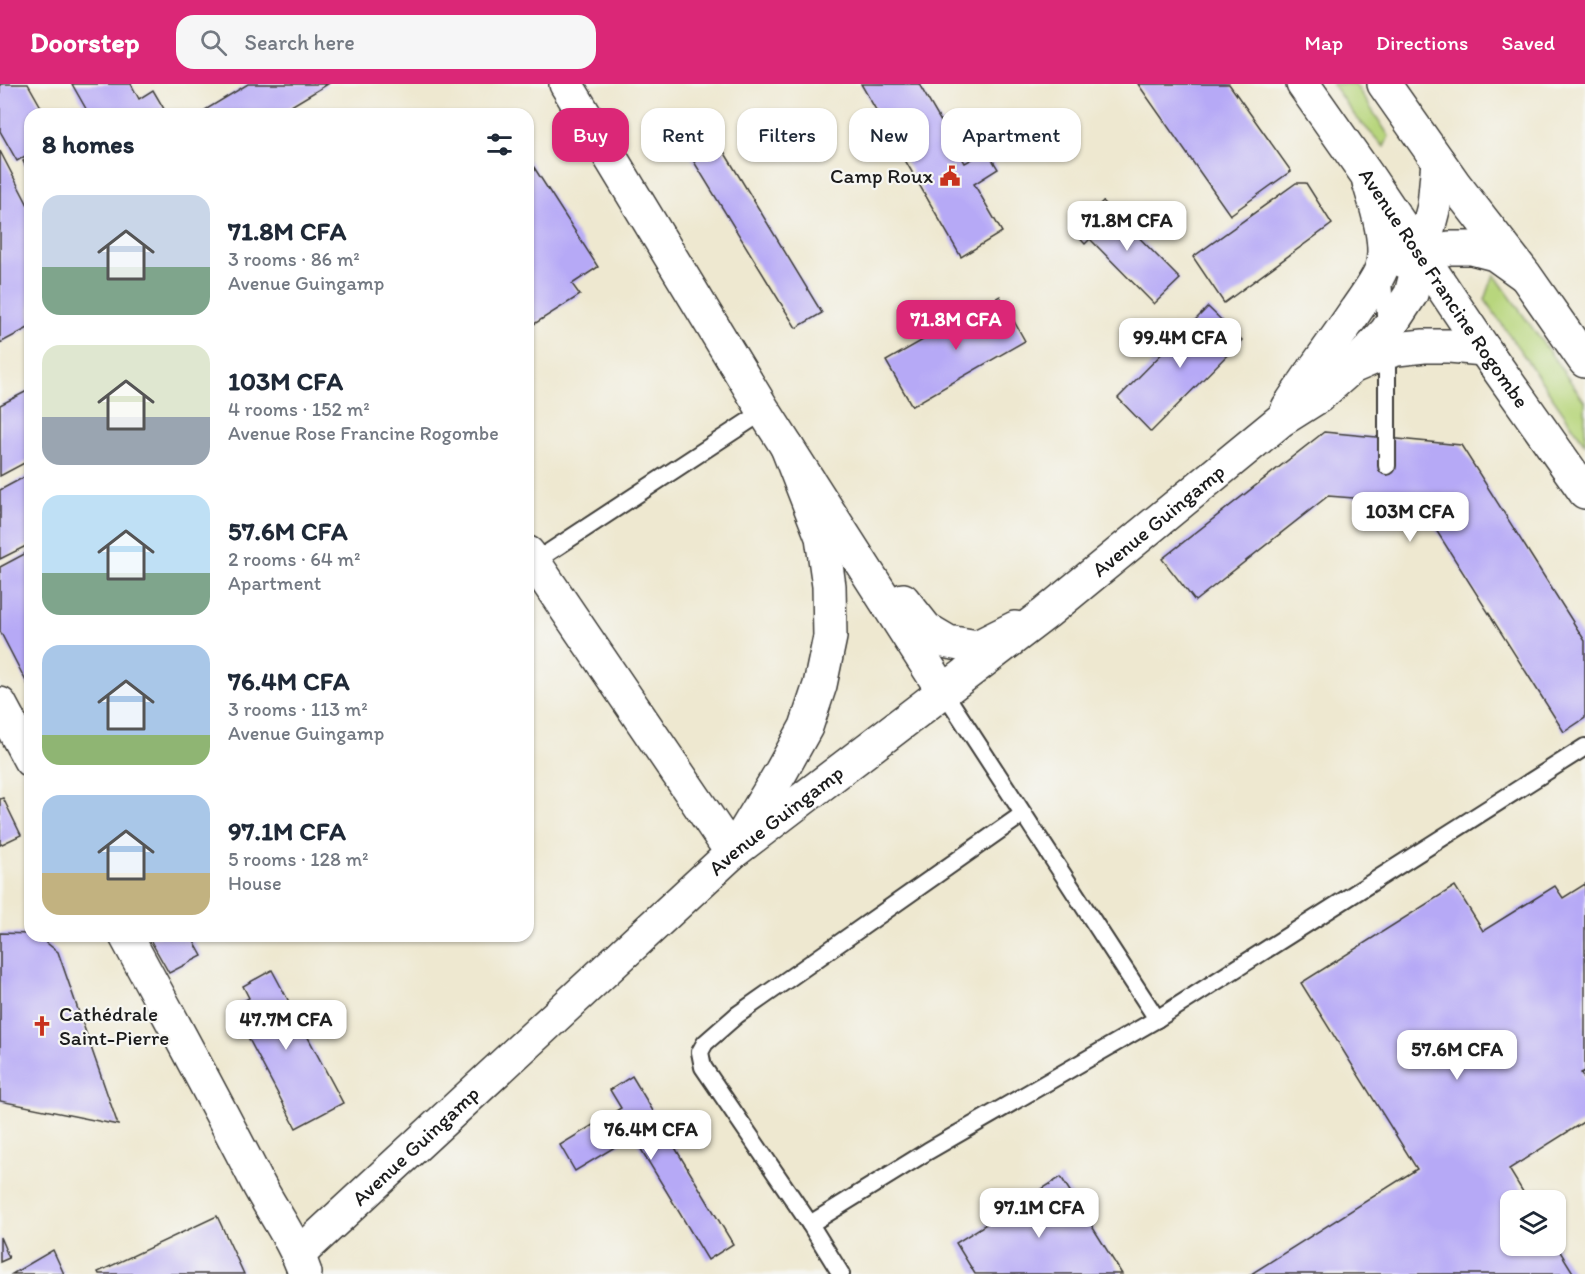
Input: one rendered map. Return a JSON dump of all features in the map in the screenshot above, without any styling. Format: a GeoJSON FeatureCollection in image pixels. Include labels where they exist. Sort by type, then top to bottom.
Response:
{"type":"FeatureCollection","features":[{"type":"Feature","properties":{"kind":"street"},"geometry":{"type":"LineString","coordinates":[[566,84],[764,411],[944,692]]}},
{"type":"Feature","properties":{"kind":"street","name":"Avenue Rose Francine Rogombe"},"geometry":{"type":"LineString","coordinates":[[1303,84],[1585,492]]}},
{"type":"Feature","properties":{"kind":"street"},"geometry":{"type":"LineString","coordinates":[[1384,84],[1585,361]]}},
{"type":"Feature","properties":{"kind":"street"},"geometry":{"type":"LineString","coordinates":[[1281,420],[1319,396],[1386,342],[1411,294],[1434,206],[1438,161]]}},
{"type":"Feature","properties":{"kind":"street"},"geometry":{"type":"LineString","coordinates":[[1281,420],[1304,383],[1366,296],[1382,267],[1384,241],[1367,175]]}},
{"type":"Feature","properties":{"kind":"street"},"geometry":{"type":"LineString","coordinates":[[1382,267],[1449,248],[1472,248],[1496,254],[1524,276]]}},
{"type":"Feature","properties":{"kind":"street"},"geometry":{"type":"LineString","coordinates":[[1386,342],[1397,349],[1424,346],[1484,349]]}},
{"type":"Feature","properties":{"kind":"street"},"geometry":{"type":"LineString","coordinates":[[1524,406],[1541,414],[1585,474]]}},
{"type":"Feature","properties":{"kind":"street","name":"Avenue Guingamp"},"geometry":{"type":"LineString","coordinates":[[302,1264],[732,853],[1047,613],[1281,420]]}},
{"type":"Feature","properties":{"kind":"street"},"geometry":{"type":"LineString","coordinates":[[787,447],[826,486],[892,586],[926,629],[948,642],[977,647],[1047,613]]}},
{"type":"Feature","properties":{"kind":"street"},"geometry":{"type":"LineString","coordinates":[[534,562],[732,853],[806,726],[820,685],[830,637],[830,586],[822,537],[787,447]]}},
{"type":"Feature","properties":{"kind":"street"},"geometry":{"type":"LineString","coordinates":[[0,704],[24,749]]}},
{"type":"Feature","properties":{"kind":"street"},"geometry":{"type":"LineString","coordinates":[[129,942],[302,1264]]}},
{"type":"Feature","properties":{"kind":"lane"},"geometry":{"type":"LineString","coordinates":[[1382,267],[1386,342],[1387,466]]}},
{"type":"Feature","properties":{"kind":"lane"},"geometry":{"type":"LineString","coordinates":[[534,556],[764,411]]}},
{"type":"Feature","properties":{"kind":"lane"},"geometry":{"type":"LineString","coordinates":[[944,692],[1157,1019]]}},
{"type":"Feature","properties":{"kind":"lane"},"geometry":{"type":"LineString","coordinates":[[810,1224],[938,1145],[1157,1019],[1585,747]]}},
{"type":"Feature","properties":{"kind":"lane"},"geometry":{"type":"LineString","coordinates":[[841,1274],[810,1224],[703,1066],[700,1052],[705,1043],[736,1016],[1023,814]]}},
{"type":"Feature","properties":{"kind":"green space"},"geometry":{"type":"Polygon","coordinates":[[[1332,84],[1355,84],[1389,136],[1384,147],[1355,116],[1332,84]]]}},
{"type":"Feature","properties":{"kind":"green space"},"geometry":{"type":"Polygon","coordinates":[[[1494,274],[1585,402],[1585,444],[1485,300],[1494,274]]]}},
{"type":"Feature","properties":{"kind":"building"},"geometry":{"type":"Polygon","coordinates":[[[0,84],[28,84],[42,108],[24,108],[24,157],[17,161],[0,131],[0,84]]]}},
{"type":"Feature","properties":{"kind":"building"},"geometry":{"type":"Polygon","coordinates":[[[72,84],[131,84],[139,99],[153,90],[164,108],[86,108],[72,84]]]}},
{"type":"Feature","properties":{"kind":"building"},"geometry":{"type":"Polygon","coordinates":[[[248,84],[328,84],[288,108],[208,108],[248,84]]]}},
{"type":"Feature","properties":{"kind":"building","name":"Camp Roux"},"geometry":{"type":"Polygon","coordinates":[[[861,84],[919,84],[941,122],[941,162],[994,162],[998,169],[974,184],[1002,232],[961,257],[906,162],[929,162],[929,108],[875,108],[861,84]]]}},
{"type":"Feature","properties":{"kind":"building"},"geometry":{"type":"Polygon","coordinates":[[[1138,84],[1229,84],[1291,171],[1230,215],[1138,84]]]}},
{"type":"Feature","properties":{"kind":"building"},"geometry":{"type":"Polygon","coordinates":[[[0,151],[24,197],[24,330],[0,343],[0,151]]]}},
{"type":"Feature","properties":{"kind":"building"},"geometry":{"type":"Polygon","coordinates":[[[725,153],[822,313],[796,328],[694,162],[725,162],[725,153]]]}},
{"type":"Feature","properties":{"kind":"building"},"geometry":{"type":"Polygon","coordinates":[[[534,167],[598,267],[572,284],[580,295],[534,324],[534,167]]]}},
{"type":"Feature","properties":{"kind":"building"},"geometry":{"type":"Polygon","coordinates":[[[1296,183],[1306,183],[1332,224],[1224,303],[1193,257],[1296,183]]]}},
{"type":"Feature","properties":{"kind":"building"},"geometry":{"type":"Polygon","coordinates":[[[1103,201],[1180,279],[1154,304],[1090,239],[1085,244],[1073,231],[1103,201]]]}},
{"type":"Feature","properties":{"kind":"building"},"geometry":{"type":"Polygon","coordinates":[[[1000,296],[1025,341],[912,406],[886,361],[1000,296]]]}},
{"type":"Feature","properties":{"kind":"building"},"geometry":{"type":"Polygon","coordinates":[[[1208,307],[1242,340],[1151,432],[1118,398],[1208,307]]]}},
{"type":"Feature","properties":{"kind":"building"},"geometry":{"type":"Polygon","coordinates":[[[24,393],[24,463],[0,476],[0,405],[24,393]]]}},
{"type":"Feature","properties":{"kind":"building"},"geometry":{"type":"Polygon","coordinates":[[[1324,432],[1461,445],[1585,641],[1585,718],[1564,732],[1419,503],[1328,496],[1195,601],[1162,559],[1324,432]]]}},
{"type":"Feature","properties":{"kind":"building"},"geometry":{"type":"Polygon","coordinates":[[[24,477],[24,547],[0,559],[0,490],[24,477]]]}},
{"type":"Feature","properties":{"kind":"building"},"geometry":{"type":"Polygon","coordinates":[[[24,554],[24,677],[0,631],[0,567],[24,554]]]}},
{"type":"Feature","properties":{"kind":"building"},"geometry":{"type":"Polygon","coordinates":[[[3,798],[21,835],[0,845],[0,799],[3,798]]]}},
{"type":"Feature","properties":{"kind":"building"},"geometry":{"type":"Polygon","coordinates":[[[1585,884],[1585,1071],[1581,1073],[1585,1080],[1585,1121],[1509,1169],[1522,1190],[1500,1190],[1500,1256],[1563,1256],[1574,1274],[1251,1274],[1417,1169],[1301,983],[1455,886],[1483,931],[1555,886],[1563,898],[1585,884]]]}},
{"type":"Feature","properties":{"kind":"building","name":"Cathédrale Saint-Pierre"},"geometry":{"type":"Polygon","coordinates":[[[0,933],[24,934],[24,942],[46,942],[58,952],[118,1125],[0,1101],[0,933]]]}},
{"type":"Feature","properties":{"kind":"building"},"geometry":{"type":"Polygon","coordinates":[[[151,942],[194,942],[202,956],[169,973],[151,942]]]}},
{"type":"Feature","properties":{"kind":"building"},"geometry":{"type":"Polygon","coordinates":[[[272,970],[343,1103],[296,1128],[232,1007],[249,998],[243,986],[272,970]]]}},
{"type":"Feature","properties":{"kind":"building"},"geometry":{"type":"Polygon","coordinates":[[[632,1076],[733,1244],[708,1260],[633,1136],[575,1171],[560,1145],[621,1108],[610,1090],[632,1076]]]}},
{"type":"Feature","properties":{"kind":"building"},"geometry":{"type":"Polygon","coordinates":[[[1061,1177],[1122,1274],[975,1274],[956,1243],[1061,1177]]]}},
{"type":"Feature","properties":{"kind":"building"},"geometry":{"type":"Polygon","coordinates":[[[217,1216],[244,1274],[99,1274],[98,1272],[217,1216]]]}},
{"type":"Feature","properties":{"kind":"building"},"geometry":{"type":"Polygon","coordinates":[[[0,1237],[9,1258],[0,1262],[0,1237]]]}},
{"type":"Feature","properties":{"kind":"building"},"geometry":{"type":"Polygon","coordinates":[[[53,1250],[64,1274],[12,1274],[53,1250]]]}},
{"type":"Feature","properties":{"kind":"place","name":"Camp Roux"},"geometry":{"type":"Point","coordinates":[950,176]}},
{"type":"Feature","properties":{"kind":"place","name":"Cathédrale Saint-Pierre"},"geometry":{"type":"Point","coordinates":[42,1026]}}]}
